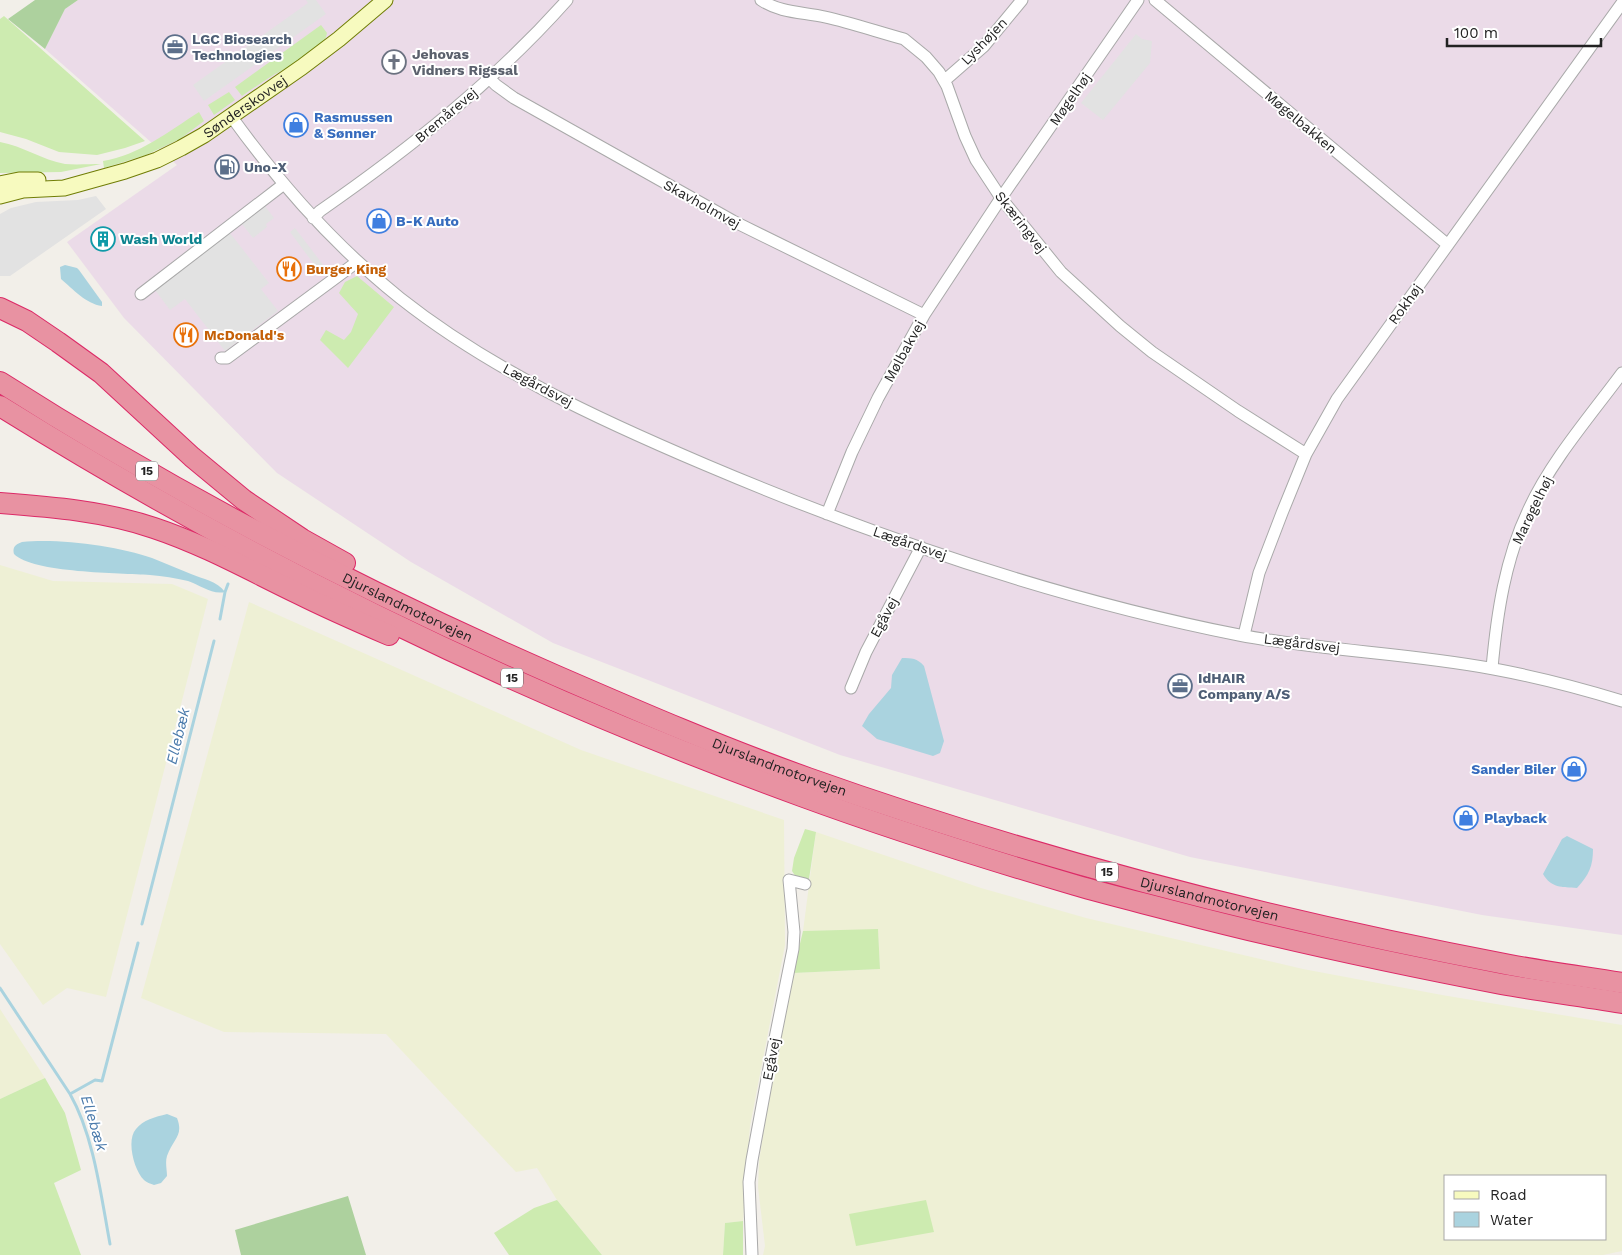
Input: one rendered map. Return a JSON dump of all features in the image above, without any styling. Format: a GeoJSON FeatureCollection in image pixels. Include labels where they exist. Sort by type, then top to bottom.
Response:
{"type":"FeatureCollection","features":[{"type":"Feature","properties":{"kind":"highway"},"geometry":{"type":"LineString","coordinates":[[0,308],[50,336],[101,373],[199,463],[244,500],[302,539],[371,577],[610,699]]}},
{"type":"Feature","properties":{"kind":"highway","name":"Djurslandmotorvejen"},"geometry":{"type":"LineString","coordinates":[[0,382],[61,422],[297,554],[476,641],[610,699],[807,778],[932,820],[1088,867],[1239,907],[1356,934],[1512,966],[1622,983]]}},
{"type":"Feature","properties":{"kind":"highway","name":"Djurslandmotorvejen"},"geometry":{"type":"LineString","coordinates":[[0,406],[162,503],[317,586],[470,660],[586,711],[803,797],[1070,884],[1222,924],[1348,953],[1496,983],[1622,1003]]}},
{"type":"Feature","properties":{"kind":"highway"},"geometry":{"type":"LineString","coordinates":[[0,503],[108,515],[162,531],[222,555],[301,595],[465,670],[585,720],[803,797]]}},
{"type":"Feature","properties":{"kind":"street","name":"Sønderskovvej"},"geometry":{"type":"LineString","coordinates":[[0,196],[23,190],[64,188],[125,171],[156,160],[196,140],[309,62],[385,0]]}},
{"type":"Feature","properties":{"kind":"street","name":"Bremårevej"},"geometry":{"type":"LineString","coordinates":[[313,218],[320,211],[379,170],[490,79],[542,29],[568,0]]}},
{"type":"Feature","properties":{"kind":"street","name":"Skæringvej"},"geometry":{"type":"LineString","coordinates":[[761,0],[770,6],[824,17],[904,39],[926,57],[944,80],[964,136],[976,160],[1001,198],[1061,272],[1127,332],[1184,375],[1306,454]]}},
{"type":"Feature","properties":{"kind":"street","name":"Lyshøjen"},"geometry":{"type":"LineString","coordinates":[[944,80],[984,46],[1022,0]]}},
{"type":"Feature","properties":{"kind":"street","name":"Møgelhøj"},"geometry":{"type":"LineString","coordinates":[[1001,198],[1138,0]]}},
{"type":"Feature","properties":{"kind":"street","name":"Møgelbakken"},"geometry":{"type":"LineString","coordinates":[[1155,0],[1448,245]]}},
{"type":"Feature","properties":{"kind":"street","name":"Rokhøj"},"geometry":{"type":"LineString","coordinates":[[1244,636],[1259,573],[1306,454],[1337,400],[1622,2]]}},
{"type":"Feature","properties":{"kind":"street","name":"Skavholmvej"},"geometry":{"type":"LineString","coordinates":[[490,79],[496,86],[514,98],[733,221],[924,315]]}},
{"type":"Feature","properties":{"kind":"street","name":"Lægårdsvej"},"geometry":{"type":"LineString","coordinates":[[232,116],[266,163],[313,218],[358,262],[402,300],[496,363],[564,401],[683,456],[827,514],[921,547],[1027,582],[1165,620],[1244,636],[1492,668],[1566,684],[1622,701]]}},
{"type":"Feature","properties":{"kind":"street","name":"Sønderskovvej"},"geometry":{"type":"LineString","coordinates":[[0,184],[19,180],[62,178],[86,181]]}},
{"type":"Feature","properties":{"kind":"street"},"geometry":{"type":"LineString","coordinates":[[140,294],[284,184]]}},
{"type":"Feature","properties":{"kind":"street","name":"Mølbakvej"},"geometry":{"type":"LineString","coordinates":[[827,514],[852,452],[878,398],[924,315],[1001,198]]}},
{"type":"Feature","properties":{"kind":"street"},"geometry":{"type":"LineString","coordinates":[[221,358],[227,358],[358,262]]}},
{"type":"Feature","properties":{"kind":"street","name":"Marøgelhøj"},"geometry":{"type":"LineString","coordinates":[[1492,668],[1496,625],[1506,571],[1529,508],[1551,470],[1622,373]]}},
{"type":"Feature","properties":{"kind":"street","name":"Egåvej"},"geometry":{"type":"LineString","coordinates":[[851,688],[866,652],[921,547]]}},
{"type":"Feature","properties":{"kind":"street","name":"Egåvej"},"geometry":{"type":"LineString","coordinates":[[752,1255],[750,1182],[752,1160],[793,949],[794,932],[789,880],[805,884]]}},
{"type":"Feature","properties":{"kind":"shaded area"},"geometry":{"type":"Polygon","coordinates":[[[78,0],[1622,0],[1622,935],[1482,915],[1190,857],[840,755],[553,643],[411,562],[277,473],[124,318],[67,242],[177,165],[45,49],[65,9],[78,0]]]}},
{"type":"Feature","properties":{"kind":"shaded area"},"geometry":{"type":"Polygon","coordinates":[[[306,0],[316,0],[326,14],[204,101],[193,85],[308,3],[306,0]]]}},
{"type":"Feature","properties":{"kind":"shaded area"},"geometry":{"type":"Polygon","coordinates":[[[1136,34],[1142,39],[1152,41],[1150,63],[1103,120],[1081,103],[1136,34]]]}},
{"type":"Feature","properties":{"kind":"shaded area"},"geometry":{"type":"Polygon","coordinates":[[[96,196],[106,209],[10,276],[0,276],[0,214],[11,208],[36,202],[78,200],[96,196]]]}},
{"type":"Feature","properties":{"kind":"shaded area"},"geometry":{"type":"Polygon","coordinates":[[[265,206],[274,218],[266,224],[267,227],[253,238],[242,224],[265,206]]]}},
{"type":"Feature","properties":{"kind":"shaded area"},"geometry":{"type":"Polygon","coordinates":[[[295,228],[327,270],[322,275],[290,232],[295,228]]]}},
{"type":"Feature","properties":{"kind":"shaded area"},"geometry":{"type":"Polygon","coordinates":[[[230,233],[269,283],[261,289],[278,311],[225,351],[185,299],[170,310],[155,290],[230,233]]]}},
{"type":"Feature","properties":{"kind":"green space"},"geometry":{"type":"Polygon","coordinates":[[[35,0],[78,0],[65,9],[45,49],[8,19],[35,0]]]}},
{"type":"Feature","properties":{"kind":"green space"},"geometry":{"type":"Polygon","coordinates":[[[4,16],[145,141],[97,155],[59,152],[26,139],[0,132],[0,19],[4,16]]]}},
{"type":"Feature","properties":{"kind":"green space"},"geometry":{"type":"Polygon","coordinates":[[[321,25],[327,33],[319,47],[304,59],[272,76],[242,96],[235,87],[321,25]]]}},
{"type":"Feature","properties":{"kind":"green space"},"geometry":{"type":"Polygon","coordinates":[[[229,92],[235,100],[214,115],[208,105],[229,92]]]}},
{"type":"Feature","properties":{"kind":"green space"},"geometry":{"type":"Polygon","coordinates":[[[199,112],[204,121],[180,139],[146,155],[104,168],[103,161],[129,154],[141,148],[199,112]]]}},
{"type":"Feature","properties":{"kind":"green space"},"geometry":{"type":"Polygon","coordinates":[[[0,142],[65,164],[101,164],[61,172],[0,173],[0,142]]]}},
{"type":"Feature","properties":{"kind":"green space"},"geometry":{"type":"Polygon","coordinates":[[[357,276],[394,307],[348,368],[320,340],[326,330],[344,340],[351,332],[358,314],[339,293],[345,282],[357,276]]]}},
{"type":"Feature","properties":{"kind":"green space"},"geometry":{"type":"Polygon","coordinates":[[[0,565],[53,581],[172,584],[208,599],[106,997],[67,988],[43,1005],[0,944],[0,565]]]}},
{"type":"Feature","properties":{"kind":"green space"},"geometry":{"type":"Polygon","coordinates":[[[249,602],[581,750],[784,820],[785,945],[750,1126],[743,1221],[725,1223],[723,1255],[602,1255],[557,1200],[537,1168],[516,1172],[386,1034],[224,1032],[141,998],[249,602]]]}},
{"type":"Feature","properties":{"kind":"green space"},"geometry":{"type":"Polygon","coordinates":[[[805,829],[816,832],[809,879],[796,877],[792,871],[794,858],[805,829]]]}},
{"type":"Feature","properties":{"kind":"green space"},"geometry":{"type":"Polygon","coordinates":[[[816,832],[981,888],[1086,918],[1303,969],[1442,995],[1622,1025],[1622,1251],[1603,1255],[763,1255],[765,1246],[758,1187],[759,1162],[775,1053],[793,973],[880,969],[878,930],[803,931],[816,832]]]}},
{"type":"Feature","properties":{"kind":"green space"},"geometry":{"type":"Polygon","coordinates":[[[878,929],[880,969],[793,973],[803,931],[878,929]]]}},
{"type":"Feature","properties":{"kind":"green space"},"geometry":{"type":"Polygon","coordinates":[[[0,1009],[45,1078],[0,1099],[0,1009]]]}},
{"type":"Feature","properties":{"kind":"green space"},"geometry":{"type":"Polygon","coordinates":[[[45,1078],[65,1113],[81,1170],[54,1183],[81,1255],[0,1255],[0,1099],[45,1078]]]}},
{"type":"Feature","properties":{"kind":"green space"},"geometry":{"type":"Polygon","coordinates":[[[348,1196],[366,1255],[241,1255],[235,1230],[348,1196]]]}},
{"type":"Feature","properties":{"kind":"green space"},"geometry":{"type":"Polygon","coordinates":[[[557,1200],[602,1255],[509,1255],[494,1233],[534,1208],[557,1200]]]}},
{"type":"Feature","properties":{"kind":"green space"},"geometry":{"type":"Polygon","coordinates":[[[926,1200],[934,1232],[856,1246],[849,1214],[926,1200]]]}},
{"type":"Feature","properties":{"kind":"green space"},"geometry":{"type":"Polygon","coordinates":[[[743,1221],[743,1255],[723,1255],[725,1223],[743,1221]]]}},
{"type":"Feature","properties":{"kind":"water"},"geometry":{"type":"Polygon","coordinates":[[[65,265],[79,270],[102,302],[102,306],[85,299],[61,279],[60,267],[65,265]]]}},
{"type":"Feature","properties":{"kind":"water"},"geometry":{"type":"Polygon","coordinates":[[[22,542],[70,542],[122,550],[152,558],[210,581],[218,585],[225,592],[215,592],[188,581],[164,577],[78,571],[39,565],[14,554],[15,546],[22,542]]]}},
{"type":"Feature","properties":{"kind":"water"},"geometry":{"type":"Polygon","coordinates":[[[902,658],[914,659],[924,666],[944,741],[940,753],[933,756],[877,739],[862,726],[869,714],[891,688],[892,675],[902,658]]]}},
{"type":"Feature","properties":{"kind":"water"},"geometry":{"type":"Polygon","coordinates":[[[1567,836],[1593,849],[1590,870],[1577,888],[1553,884],[1543,874],[1562,839],[1567,836]]]}},
{"type":"Feature","properties":{"kind":"water"},"geometry":{"type":"Polygon","coordinates":[[[167,1114],[177,1118],[179,1129],[167,1156],[167,1176],[161,1183],[154,1185],[144,1180],[134,1162],[132,1155],[133,1134],[142,1123],[167,1114]]]}},
{"type":"Feature","properties":{"kind":"waterway"},"geometry":{"type":"LineString","coordinates":[[220,619],[228,584]]}},
{"type":"Feature","properties":{"kind":"waterway","name":"Ellebæk"},"geometry":{"type":"LineString","coordinates":[[142,924],[214,641]]}},
{"type":"Feature","properties":{"kind":"waterway","name":"Ellebæk"},"geometry":{"type":"LineString","coordinates":[[110,1244],[91,1147],[70,1094],[95,1080],[102,1081],[138,943]]}},
{"type":"Feature","properties":{"kind":"waterway"},"geometry":{"type":"LineString","coordinates":[[0,988],[70,1094]]}},
{"type":"Feature","properties":{"kind":"place","name":"LGC Biosearch Technologies"},"geometry":{"type":"Point","coordinates":[175,47]}},
{"type":"Feature","properties":{"kind":"place","name":"Jehovas Vidners Rigssal"},"geometry":{"type":"Point","coordinates":[394,62]}},
{"type":"Feature","properties":{"kind":"place","name":"Rasmussen & Sønner"},"geometry":{"type":"Point","coordinates":[296,125]}},
{"type":"Feature","properties":{"kind":"place","name":"Uno-X"},"geometry":{"type":"Point","coordinates":[227,167]}},
{"type":"Feature","properties":{"kind":"place","name":"B-K Auto"},"geometry":{"type":"Point","coordinates":[379,221]}},
{"type":"Feature","properties":{"kind":"place","name":"Wash World"},"geometry":{"type":"Point","coordinates":[103,239]}},
{"type":"Feature","properties":{"kind":"place","name":"Burger King"},"geometry":{"type":"Point","coordinates":[289,269]}},
{"type":"Feature","properties":{"kind":"place","name":"McDonald's"},"geometry":{"type":"Point","coordinates":[186,335]}},
{"type":"Feature","properties":{"kind":"place","name":"IdHAIR Company A/S"},"geometry":{"type":"Point","coordinates":[1180,686]}},
{"type":"Feature","properties":{"kind":"place","name":"Sander Biler"},"geometry":{"type":"Point","coordinates":[1574,769]}},
{"type":"Feature","properties":{"kind":"place","name":"Playback"},"geometry":{"type":"Point","coordinates":[1466,818]}}]}
